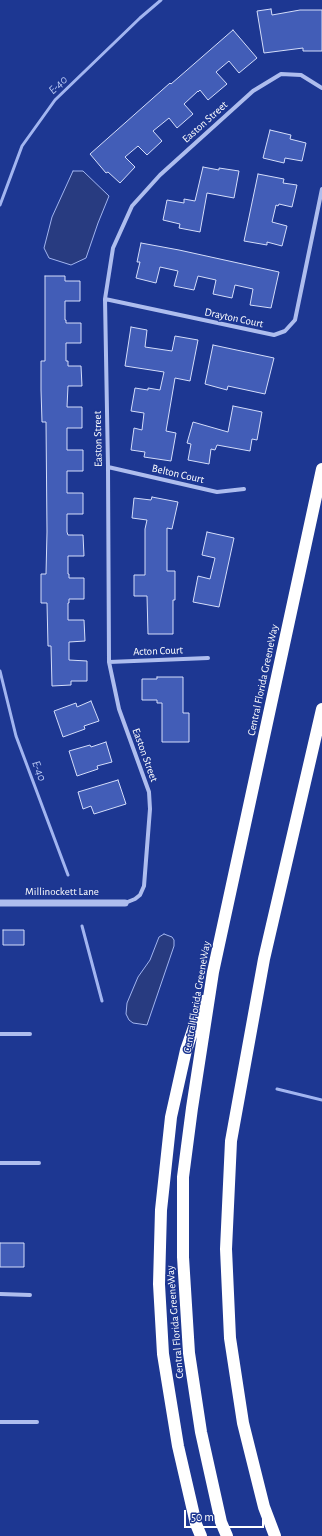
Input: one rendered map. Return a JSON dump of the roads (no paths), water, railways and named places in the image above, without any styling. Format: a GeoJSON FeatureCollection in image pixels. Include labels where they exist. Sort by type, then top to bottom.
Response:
{"type":"FeatureCollection","features":[{"type":"Feature","properties":{"kind":"highway","name":"Central Florida GreeneWay"},"geometry":{"type":"LineString","coordinates":[[227,1536],[222,1522],[201,1432],[189,1353],[183,1257],[183,1176],[213,972],[322,469]]}},
{"type":"Feature","properties":{"kind":"highway"},"geometry":{"type":"LineString","coordinates":[[275,1536],[264,1507],[243,1422],[230,1338],[226,1249],[231,1141],[264,960],[322,709]]}},
{"type":"Feature","properties":{"kind":"highway"},"geometry":{"type":"LineString","coordinates":[[201,1536],[196,1524],[178,1446],[163,1354],[159,1284],[161,1210],[171,1117],[176,1088],[186,1050],[213,972]]}},
{"type":"Feature","properties":{"kind":"street","name":"Easton Street"},"geometry":{"type":"LineString","coordinates":[[124,903],[135,900],[144,886],[150,809],[149,792],[120,709],[109,662],[105,298],[113,248],[132,206],[160,175],[253,91],[281,74],[301,75],[322,88]]}},
{"type":"Feature","properties":{"kind":"street","name":"Drayton Court"},"geometry":{"type":"LineString","coordinates":[[105,298],[274,335],[285,331],[295,320],[322,190]]}},
{"type":"Feature","properties":{"kind":"street","name":"Belton Court"},"geometry":{"type":"LineString","coordinates":[[108,467],[217,492],[244,489]]}},
{"type":"Feature","properties":{"kind":"street","name":"Acton Court"},"geometry":{"type":"LineString","coordinates":[[109,662],[208,658]]}},
{"type":"Feature","properties":{"kind":"street","name":"Millinockett Lane"},"geometry":{"type":"LineString","coordinates":[[0,903],[124,903]]}},
{"type":"Feature","properties":{"kind":"street"},"geometry":{"type":"LineString","coordinates":[[0,1034],[30,1034]]}},
{"type":"Feature","properties":{"kind":"street"},"geometry":{"type":"LineString","coordinates":[[0,1163],[39,1163]]}},
{"type":"Feature","properties":{"kind":"street"},"geometry":{"type":"LineString","coordinates":[[0,1294],[30,1295]]}},
{"type":"Feature","properties":{"kind":"street"},"geometry":{"type":"LineString","coordinates":[[0,1422],[37,1422]]}},
{"type":"Feature","properties":{"kind":"water"},"geometry":{"type":"Polygon","coordinates":[[[73,171],[83,171],[109,196],[86,258],[71,265],[49,258],[44,248],[52,217],[73,171]]]}},
{"type":"Feature","properties":{"kind":"water"},"geometry":{"type":"Polygon","coordinates":[[[164,934],[172,937],[174,940],[174,946],[147,1025],[133,1023],[129,1020],[126,1014],[127,1003],[138,977],[150,960],[159,937],[164,934]]]}},
{"type":"Feature","properties":{"kind":"waterway","name":"E-40"},"geometry":{"type":"LineString","coordinates":[[0,205],[22,146],[55,100],[140,18],[161,0]]}},
{"type":"Feature","properties":{"kind":"waterway","name":"E-40"},"geometry":{"type":"LineString","coordinates":[[0,671],[16,736],[68,875]]}},
{"type":"Feature","properties":{"kind":"waterway","name":"E-40"},"geometry":{"type":"LineString","coordinates":[[82,926],[102,1001]]}},
{"type":"Feature","properties":{"kind":"waterway","name":"E-40"},"geometry":{"type":"LineString","coordinates":[[277,1089],[322,1100]]}}]}
